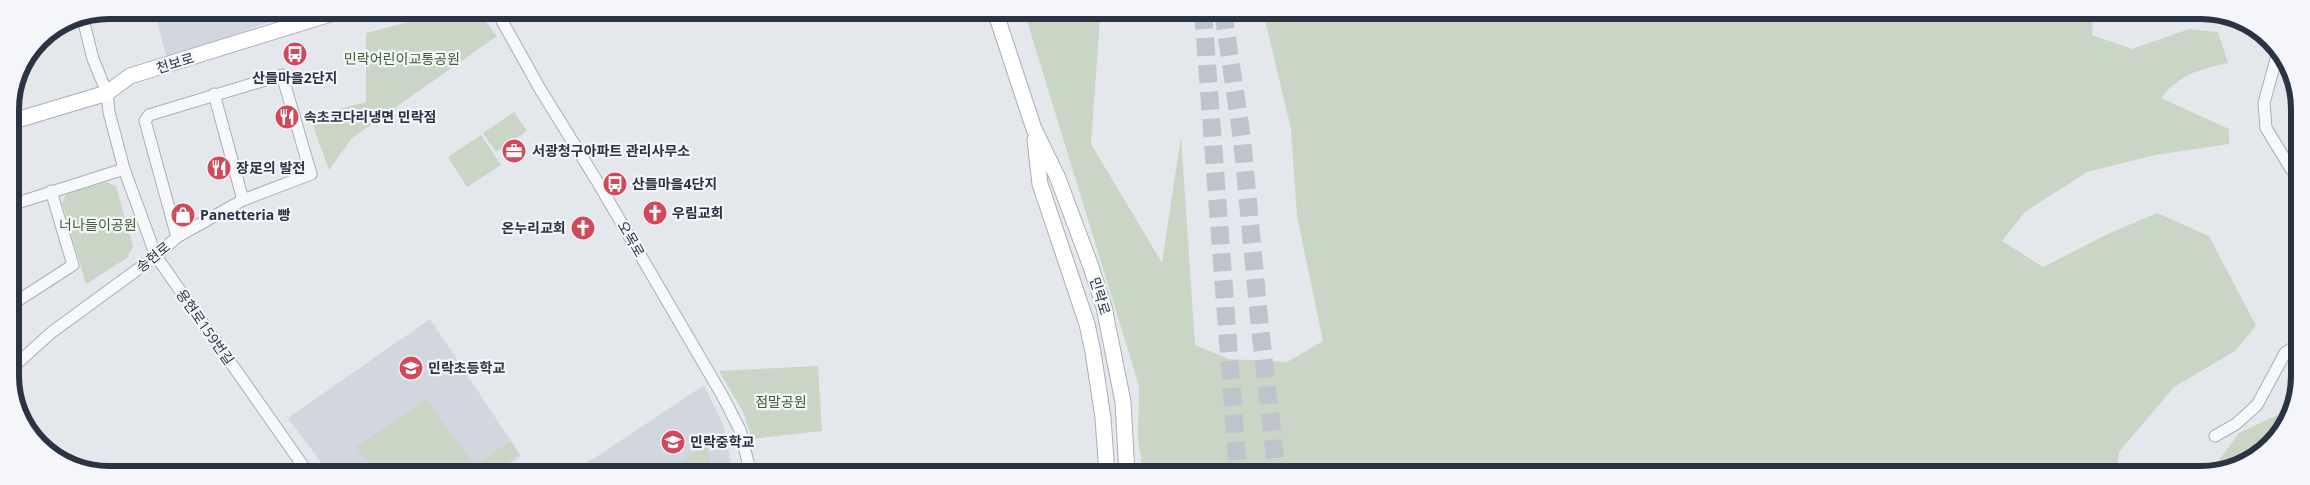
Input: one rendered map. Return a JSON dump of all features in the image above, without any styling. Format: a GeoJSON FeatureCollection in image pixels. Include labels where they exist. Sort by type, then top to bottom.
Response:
{"type":"FeatureCollection","features":[{"type":"Feature","properties":{"kind":"main road","name":"천보로"},"geometry":{"type":"LineString","coordinates":[[19,119],[107,93],[130,76],[314,19]]}},
{"type":"Feature","properties":{"kind":"main road","name":"민락로"},"geometry":{"type":"LineString","coordinates":[[998,19],[1034,129],[1060,184],[1090,264],[1108,322],[1123,402],[1127,466]]}},
{"type":"Feature","properties":{"kind":"main road","name":"민락로"},"geometry":{"type":"LineString","coordinates":[[1034,129],[1040,184],[1087,324],[1093,352],[1104,418],[1106,466]]}},
{"type":"Feature","properties":{"kind":"street","name":"오목로"},"geometry":{"type":"LineString","coordinates":[[501,19],[540,89],[597,181],[722,395],[740,430],[749,466]]}},
{"type":"Feature","properties":{"kind":"street","name":"용현로159번길"},"geometry":{"type":"LineString","coordinates":[[84,22],[93,59],[107,93],[109,112],[124,169],[156,256],[303,466]]}},
{"type":"Feature","properties":{"kind":"street"},"geometry":{"type":"LineString","coordinates":[[2276,59],[2264,103],[2266,128],[2291,169]]}},
{"type":"Feature","properties":{"kind":"street","name":"송현로"},"geometry":{"type":"LineString","coordinates":[[19,362],[52,332],[156,256],[177,237],[244,200],[311,174],[282,75],[214,94]]}},
{"type":"Feature","properties":{"kind":"street"},"geometry":{"type":"LineString","coordinates":[[177,237],[144,121],[149,114],[214,94],[244,200]]}},
{"type":"Feature","properties":{"kind":"street"},"geometry":{"type":"LineString","coordinates":[[19,201],[124,169]]}},
{"type":"Feature","properties":{"kind":"street"},"geometry":{"type":"LineString","coordinates":[[19,296],[73,265],[51,191]]}},
{"type":"Feature","properties":{"kind":"street"},"geometry":{"type":"LineString","coordinates":[[2215,436],[2236,424],[2257,405],[2285,353],[2291,349]]}},
{"type":"Feature","properties":{"kind":"shaded area"},"geometry":{"type":"Polygon","coordinates":[[[156,19],[278,19],[167,59],[156,19]]]}},
{"type":"Feature","properties":{"kind":"shaded area","name":"민락초등학교"},"geometry":{"type":"Polygon","coordinates":[[[430,319],[521,456],[507,466],[324,466],[288,418],[430,319]]]}},
{"type":"Feature","properties":{"kind":"shaded area","name":"민락중학교"},"geometry":{"type":"Polygon","coordinates":[[[704,385],[724,427],[731,466],[581,466],[704,385]]]}},
{"type":"Feature","properties":{"kind":"green space","name":"민락어린이교통공원"},"geometry":{"type":"Polygon","coordinates":[[[416,19],[484,19],[497,36],[352,138],[329,170],[312,123],[322,114],[366,102],[366,33],[416,19]]]}},
{"type":"Feature","properties":{"kind":"green space"},"geometry":{"type":"Polygon","coordinates":[[[1026,19],[1100,19],[1091,144],[1162,263],[1181,137],[1195,345],[1229,359],[1287,362],[1323,341],[1297,216],[1291,129],[1265,19],[2093,19],[2092,35],[2132,49],[2189,29],[2218,32],[2228,63],[2208,68],[2183,78],[2161,98],[2229,129],[2229,144],[2155,155],[2087,172],[2025,212],[2002,241],[2043,267],[2112,232],[2157,213],[2209,236],[2256,326],[2235,351],[2174,387],[2119,452],[2118,466],[1142,466],[1138,437],[1139,386],[1026,19]]]}},
{"type":"Feature","properties":{"kind":"green space"},"geometry":{"type":"Polygon","coordinates":[[[514,112],[527,131],[496,152],[483,133],[514,112]]]}},
{"type":"Feature","properties":{"kind":"green space"},"geometry":{"type":"Polygon","coordinates":[[[481,135],[501,165],[467,187],[448,157],[481,135]]]}},
{"type":"Feature","properties":{"kind":"green space","name":"너나들이공원"},"geometry":{"type":"Polygon","coordinates":[[[107,182],[116,186],[133,246],[127,258],[86,284],[62,203],[66,194],[107,182]]]}},
{"type":"Feature","properties":{"kind":"green space","name":"점말공원"},"geometry":{"type":"Polygon","coordinates":[[[818,366],[822,431],[752,439],[743,412],[719,371],[818,366]]]}},
{"type":"Feature","properties":{"kind":"green space"},"geometry":{"type":"Polygon","coordinates":[[[426,399],[475,466],[371,466],[356,447],[426,399]]]}},
{"type":"Feature","properties":{"kind":"green space"},"geometry":{"type":"Polygon","coordinates":[[[2284,412],[2269,436],[2256,448],[2231,462],[2215,465],[2239,433],[2284,412]]]}},
{"type":"Feature","properties":{"kind":"green space"},"geometry":{"type":"Polygon","coordinates":[[[510,441],[519,454],[502,466],[475,466],[510,441]]]}},
{"type":"Feature","properties":{"kind":"green space"},"geometry":{"type":"Polygon","coordinates":[[[707,444],[710,466],[677,466],[707,444]]]}},
{"type":"Feature","properties":{"kind":"tunnel"},"geometry":{"type":"LineString","coordinates":[[1204,19],[1237,466]]}},
{"type":"Feature","properties":{"kind":"tunnel"},"geometry":{"type":"LineString","coordinates":[[1224,19],[1242,139],[1260,328],[1276,466]]}},
{"type":"Feature","properties":{"kind":"place","name":"산들마을2단지"},"geometry":{"type":"Point","coordinates":[295,54]}},
{"type":"Feature","properties":{"kind":"place","name":"속초코다리냉면 민락점"},"geometry":{"type":"Point","coordinates":[287,117]}},
{"type":"Feature","properties":{"kind":"place","name":"서광청구아파트 관리사무소"},"geometry":{"type":"Point","coordinates":[514,151]}},
{"type":"Feature","properties":{"kind":"place","name":"장足의 발전"},"geometry":{"type":"Point","coordinates":[219,168]}},
{"type":"Feature","properties":{"kind":"place","name":"산들마을4단지"},"geometry":{"type":"Point","coordinates":[615,184]}},
{"type":"Feature","properties":{"kind":"place","name":"우림교회"},"geometry":{"type":"Point","coordinates":[655,213]}},
{"type":"Feature","properties":{"kind":"place","name":"Panetteria 빵"},"geometry":{"type":"Point","coordinates":[183,215]}},
{"type":"Feature","properties":{"kind":"place","name":"온누리교회"},"geometry":{"type":"Point","coordinates":[583,228]}},
{"type":"Feature","properties":{"kind":"place","name":"민락초등학교"},"geometry":{"type":"Point","coordinates":[411,368]}},
{"type":"Feature","properties":{"kind":"place","name":"민락중학교"},"geometry":{"type":"Point","coordinates":[673,442]}}]}
